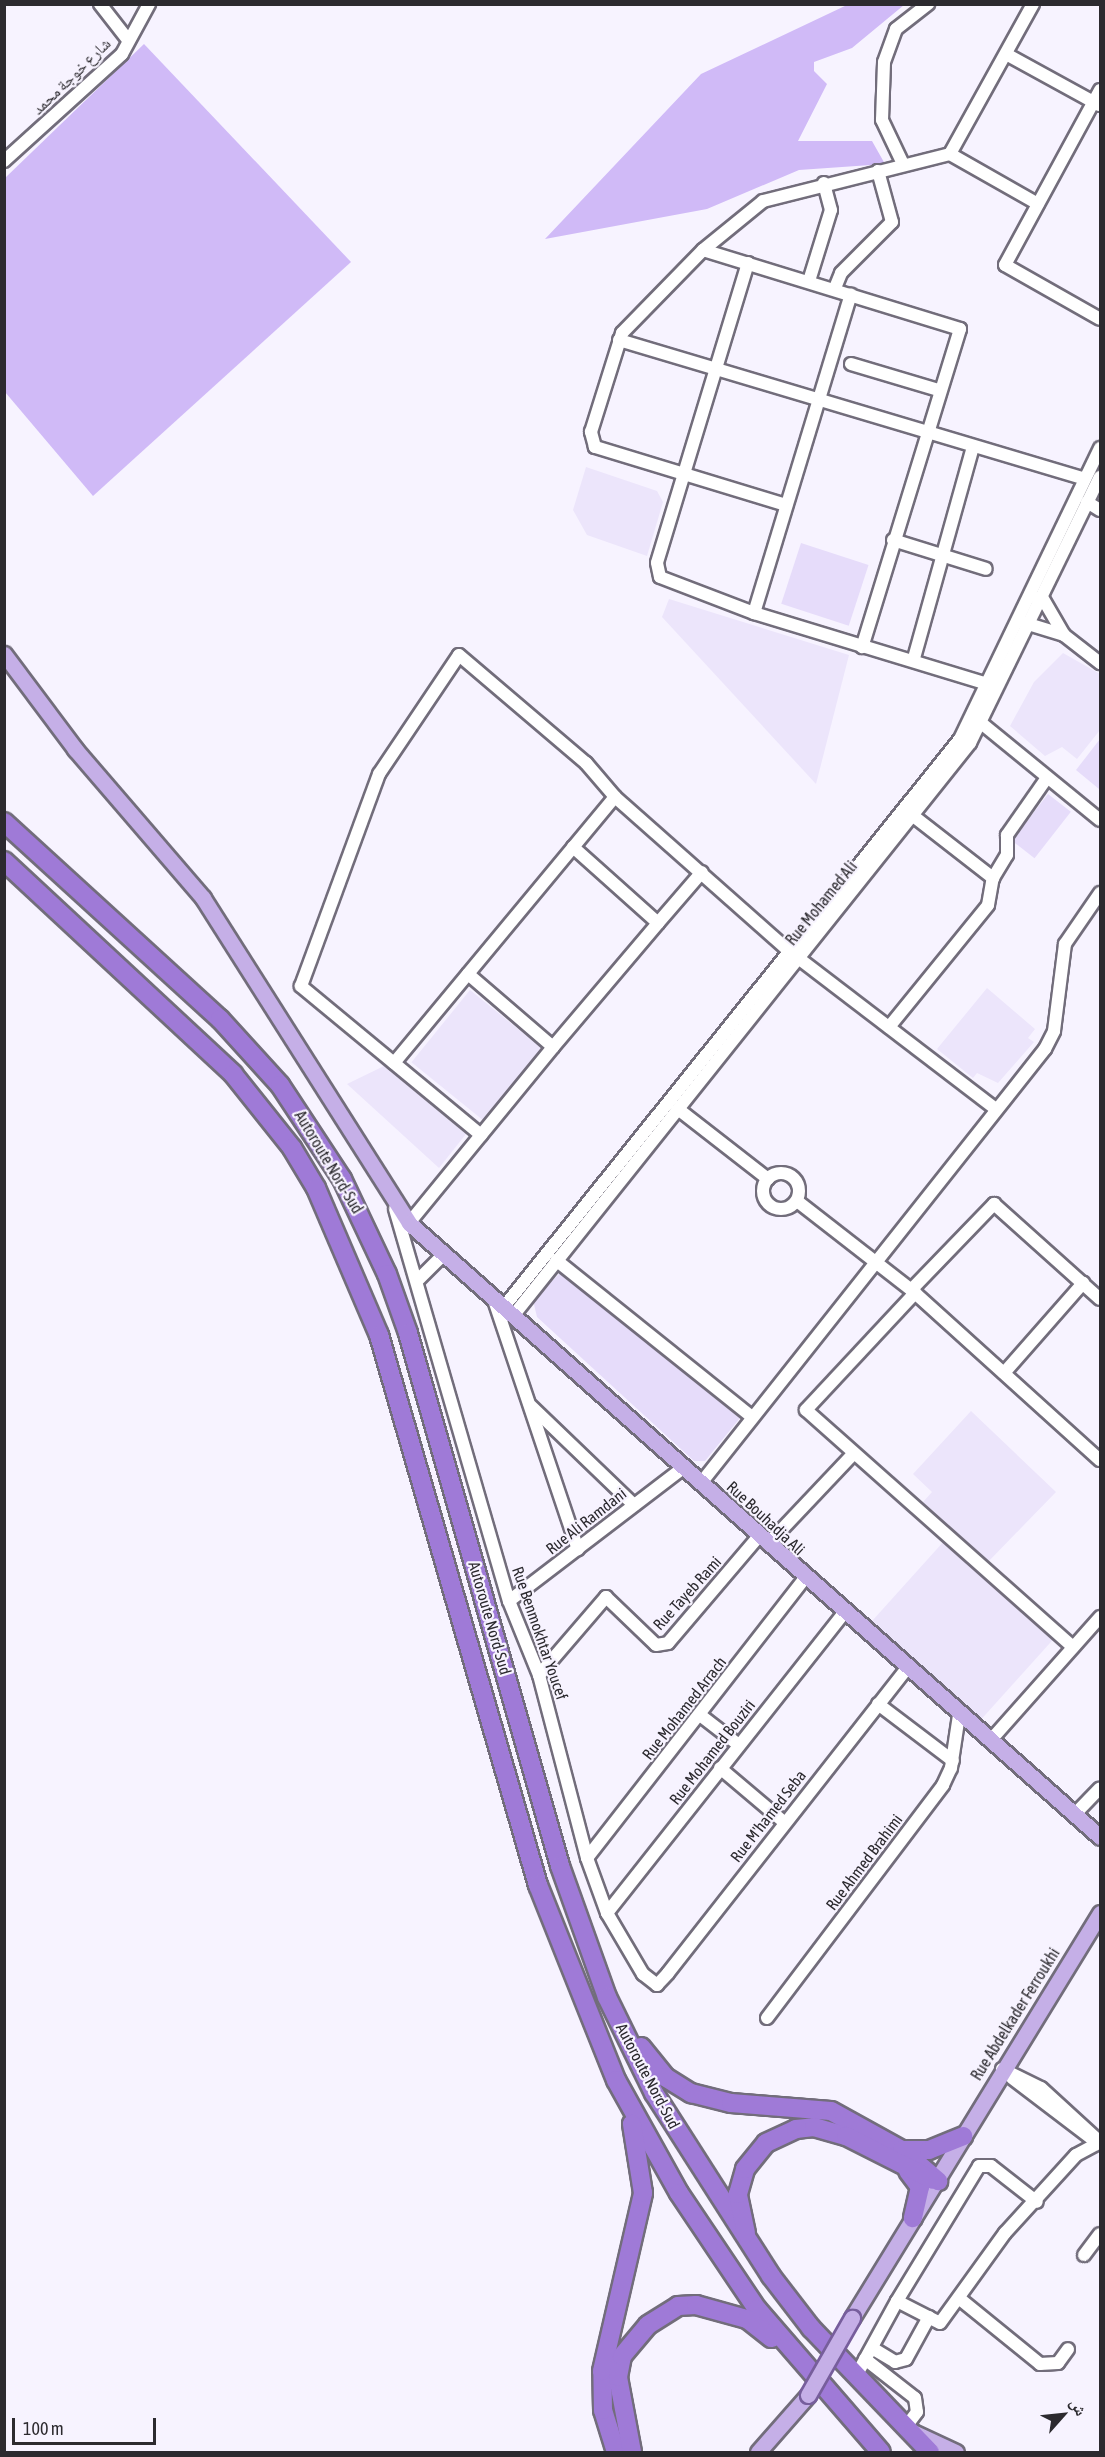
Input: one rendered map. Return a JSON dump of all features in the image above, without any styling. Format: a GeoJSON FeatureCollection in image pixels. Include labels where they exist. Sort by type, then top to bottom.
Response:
{"type":"FeatureCollection","features":[{"type":"Feature","properties":{"kind":"highway","name":"Autoroute Nord-Sud"},"geometry":{"type":"LineString","coordinates":[[4,822],[242,1043],[302,1116],[362,1215],[408,1333],[560,1866],[607,1997],[660,2103],[771,2276],[856,2376],[930,2452]]}},
{"type":"Feature","properties":{"kind":"highway","name":"Autoroute Nord-Sud"},"geometry":{"type":"LineString","coordinates":[[4,861],[233,1074],[292,1148],[338,1231],[379,1335],[538,1885],[616,2080],[708,2238],[837,2406],[881,2452]]}},
{"type":"Feature","properties":{"kind":"highway"},"geometry":{"type":"LineString","coordinates":[[607,1997],[651,2062],[691,2093],[731,2103],[810,2106],[851,2120],[902,2150],[938,2181]]}},
{"type":"Feature","properties":{"kind":"highway"},"geometry":{"type":"LineString","coordinates":[[616,2080],[639,2150],[643,2193],[602,2371],[603,2410],[616,2452]]}},
{"type":"Feature","properties":{"kind":"highway"},"geometry":{"type":"LineString","coordinates":[[771,2276],[746,2234],[738,2194],[745,2169],[766,2143],[814,2127],[858,2141],[904,2168],[938,2181]]}},
{"type":"Feature","properties":{"kind":"highway"},"geometry":{"type":"LineString","coordinates":[[902,2150],[929,2150],[963,2136]]}},
{"type":"Feature","properties":{"kind":"highway"},"geometry":{"type":"LineString","coordinates":[[904,2168],[920,2187],[913,2218]]}},
{"type":"Feature","properties":{"kind":"highway"},"geometry":{"type":"LineString","coordinates":[[632,2452],[618,2400],[622,2356],[634,2338],[678,2306],[712,2307],[747,2319],[837,2406]]}},
{"type":"Feature","properties":{"kind":"main road","name":"Rue Bouhadja Ali"},"geometry":{"type":"LineString","coordinates":[[4,654],[69,741],[203,898],[409,1223],[442,1256],[684,1467],[844,1613],[1101,1837]]}},
{"type":"Feature","properties":{"kind":"main road","name":"Rue Abdelkader Ferroukhi"},"geometry":{"type":"LineString","coordinates":[[774,2436],[808,2395],[852,2318],[938,2181],[1002,2068],[1101,1912]]}},
{"type":"Feature","properties":{"kind":"main road"},"geometry":{"type":"LineString","coordinates":[[905,2428],[956,2452]]}},
{"type":"Feature","properties":{"kind":"main road"},"geometry":{"type":"LineString","coordinates":[[758,2452],[774,2436]]}},
{"type":"Feature","properties":{"kind":"main road"},"geometry":{"type":"LineString","coordinates":[[768,2452],[774,2436]]}},
{"type":"Feature","properties":{"kind":"street"},"geometry":{"type":"LineString","coordinates":[[100,4],[128,40]]}},
{"type":"Feature","properties":{"kind":"street","name":"شارع خوجة محمد"},"geometry":{"type":"LineString","coordinates":[[4,161],[122,54],[149,4]]}},
{"type":"Feature","properties":{"kind":"street"},"geometry":{"type":"LineString","coordinates":[[903,164],[882,120],[884,62],[896,29],[928,4]]}},
{"type":"Feature","properties":{"kind":"street"},"geometry":{"type":"LineString","coordinates":[[950,154],[1033,4]]}},
{"type":"Feature","properties":{"kind":"street"},"geometry":{"type":"LineString","coordinates":[[1006,54],[1097,104]]}},
{"type":"Feature","properties":{"kind":"street"},"geometry":{"type":"LineString","coordinates":[[1099,316],[1005,265],[1097,104],[1101,90]]}},
{"type":"Feature","properties":{"kind":"street"},"geometry":{"type":"LineString","coordinates":[[786,504],[592,444],[591,432],[620,340],[703,250],[763,201],[824,183],[950,154],[1038,204]]}},
{"type":"Feature","properties":{"kind":"street"},"geometry":{"type":"LineString","coordinates":[[835,288],[841,273],[892,222],[878,171]]}},
{"type":"Feature","properties":{"kind":"street"},"geometry":{"type":"LineString","coordinates":[[809,280],[831,210],[824,183]]}},
{"type":"Feature","properties":{"kind":"street"},"geometry":{"type":"LineString","coordinates":[[703,250],[809,280],[960,329],[925,432],[862,646]]}},
{"type":"Feature","properties":{"kind":"street"},"geometry":{"type":"LineString","coordinates":[[748,263],[714,369],[657,571],[667,583],[754,613],[862,646],[914,658],[987,684]]}},
{"type":"Feature","properties":{"kind":"street"},"geometry":{"type":"LineString","coordinates":[[754,613],[816,400],[851,294]]}},
{"type":"Feature","properties":{"kind":"street"},"geometry":{"type":"LineString","coordinates":[[620,340],[1084,479]]}},
{"type":"Feature","properties":{"kind":"street"},"geometry":{"type":"LineString","coordinates":[[851,364],[939,390]]}},
{"type":"Feature","properties":{"kind":"street"},"geometry":{"type":"LineString","coordinates":[[914,658],[973,447]]}},
{"type":"Feature","properties":{"kind":"street"},"geometry":{"type":"LineString","coordinates":[[578,1549],[529,1404],[503,1308],[793,954],[977,719],[987,684],[1084,479],[1101,448]]}},
{"type":"Feature","properties":{"kind":"street","name":"Rue Mohamed Ali"},"geometry":{"type":"LineString","coordinates":[[503,1308],[556,1260],[678,1109],[793,954],[912,815],[977,719],[1028,628],[1101,477]]}},
{"type":"Feature","properties":{"kind":"street"},"geometry":{"type":"LineString","coordinates":[[1087,502],[1101,510]]}},
{"type":"Feature","properties":{"kind":"street"},"geometry":{"type":"LineString","coordinates":[[893,540],[986,569]]}},
{"type":"Feature","properties":{"kind":"street"},"geometry":{"type":"LineString","coordinates":[[1026,602],[1042,597],[1064,635],[1101,663]]}},
{"type":"Feature","properties":{"kind":"street"},"geometry":{"type":"LineString","coordinates":[[1020,615],[1028,628],[1064,635]]}},
{"type":"Feature","properties":{"kind":"street"},"geometry":{"type":"LineString","coordinates":[[481,1135],[394,1063],[303,993],[301,980],[379,774],[459,656],[586,764],[615,797],[793,954],[996,1109]]}},
{"type":"Feature","properties":{"kind":"street"},"geometry":{"type":"LineString","coordinates":[[977,719],[1046,779],[1101,820]]}},
{"type":"Feature","properties":{"kind":"street"},"geometry":{"type":"LineString","coordinates":[[889,1027],[988,905],[993,878],[1007,855],[1007,835],[1046,779]]}},
{"type":"Feature","properties":{"kind":"street"},"geometry":{"type":"LineString","coordinates":[[394,1063],[615,797]]}},
{"type":"Feature","properties":{"kind":"street"},"geometry":{"type":"LineString","coordinates":[[912,815],[993,878]]}},
{"type":"Feature","properties":{"kind":"street"},"geometry":{"type":"LineString","coordinates":[[573,847],[658,923]]}},
{"type":"Feature","properties":{"kind":"street"},"geometry":{"type":"LineString","coordinates":[[409,1223],[553,1047],[702,872]]}},
{"type":"Feature","properties":{"kind":"street"},"geometry":{"type":"LineString","coordinates":[[701,1483],[1051,1041],[1065,944],[1101,893]]}},
{"type":"Feature","properties":{"kind":"street"},"geometry":{"type":"LineString","coordinates":[[468,974],[553,1047]]}},
{"type":"Feature","properties":{"kind":"street"},"geometry":{"type":"LineString","coordinates":[[678,1109],[768,1179]]}},
{"type":"Feature","properties":{"kind":"street"},"geometry":{"type":"LineString","coordinates":[[777,1174],[792,1177],[799,1187],[797,1201],[787,1209],[769,1206],[763,1190],[768,1179],[777,1174]]}},
{"type":"Feature","properties":{"kind":"street","name":"Rue Benmokhtar Youcef"},"geometry":{"type":"LineString","coordinates":[[392,1198],[419,1279],[509,1601],[539,1675],[587,1858],[607,1913],[630,1955],[657,1985]]}},
{"type":"Feature","properties":{"kind":"street"},"geometry":{"type":"LineString","coordinates":[[797,1201],[913,1291],[1100,1457]]}},
{"type":"Feature","properties":{"kind":"street"},"geometry":{"type":"LineString","coordinates":[[1073,1647],[806,1410],[994,1204],[1101,1299]]}},
{"type":"Feature","properties":{"kind":"street"},"geometry":{"type":"LineString","coordinates":[[419,1279],[442,1256]]}},
{"type":"Feature","properties":{"kind":"street"},"geometry":{"type":"LineString","coordinates":[[556,1260],[752,1417]]}},
{"type":"Feature","properties":{"kind":"street"},"geometry":{"type":"LineString","coordinates":[[1004,1373],[1083,1283]]}},
{"type":"Feature","properties":{"kind":"street"},"geometry":{"type":"LineString","coordinates":[[529,1404],[634,1505]]}},
{"type":"Feature","properties":{"kind":"street"},"geometry":{"type":"LineString","coordinates":[[763,1540],[854,1454]]}},
{"type":"Feature","properties":{"kind":"street","name":"Rue Ali Ramdani"},"geometry":{"type":"LineString","coordinates":[[509,1601],[684,1467]]}},
{"type":"Feature","properties":{"kind":"street","name":"Rue Tayeb Rami"},"geometry":{"type":"LineString","coordinates":[[539,1675],[606,1597],[656,1645],[668,1643],[763,1540]]}},
{"type":"Feature","properties":{"kind":"street","name":"Rue Mohamed Arrach"},"geometry":{"type":"LineString","coordinates":[[587,1858],[805,1578]]}},
{"type":"Feature","properties":{"kind":"street","name":"Rue Mohamed Bouziri"},"geometry":{"type":"LineString","coordinates":[[607,1913],[844,1613]]}},
{"type":"Feature","properties":{"kind":"street"},"geometry":{"type":"LineString","coordinates":[[990,1741],[1101,1617]]}},
{"type":"Feature","properties":{"kind":"street","name":"Rue M'hamed Seba"},"geometry":{"type":"LineString","coordinates":[[657,1985],[907,1668]]}},
{"type":"Feature","properties":{"kind":"street"},"geometry":{"type":"LineString","coordinates":[[878,1704],[953,1761]]}},
{"type":"Feature","properties":{"kind":"street"},"geometry":{"type":"LineString","coordinates":[[700,1715],[739,1745]]}},
{"type":"Feature","properties":{"kind":"street","name":"Rue Ahmed Brahimi"},"geometry":{"type":"LineString","coordinates":[[767,2018],[943,1785],[953,1761],[959,1715]]}},
{"type":"Feature","properties":{"kind":"street"},"geometry":{"type":"LineString","coordinates":[[720,1768],[784,1822]]}},
{"type":"Feature","properties":{"kind":"street"},"geometry":{"type":"LineString","coordinates":[[1074,1815],[1101,1788]]}},
{"type":"Feature","properties":{"kind":"street"},"geometry":{"type":"LineString","coordinates":[[1002,2068],[1077,2132],[1100,2142]]}},
{"type":"Feature","properties":{"kind":"street"},"geometry":{"type":"LineString","coordinates":[[897,2301],[940,2323],[960,2299],[1005,2233],[1037,2202],[1076,2155],[1100,2142]]}},
{"type":"Feature","properties":{"kind":"street"},"geometry":{"type":"LineString","coordinates":[[856,2376],[897,2301],[979,2166],[991,2166],[1037,2202]]}},
{"type":"Feature","properties":{"kind":"street"},"geometry":{"type":"LineString","coordinates":[[1084,2255],[1101,2234]]}},
{"type":"Feature","properties":{"kind":"street"},"geometry":{"type":"LineString","coordinates":[[960,2299],[1040,2364],[1058,2363],[1068,2349]]}},
{"type":"Feature","properties":{"kind":"street"},"geometry":{"type":"LineString","coordinates":[[868,2353],[895,2362],[906,2359],[929,2317]]}},
{"type":"Feature","properties":{"kind":"street"},"geometry":{"type":"LineString","coordinates":[[868,2353],[915,2398],[917,2412],[905,2428]]}},
{"type":"Feature","properties":{"kind":"shaded area"},"geometry":{"type":"Polygon","coordinates":[[[847,5],[904,5],[852,48],[814,62],[814,71],[827,84],[798,141],[872,141],[885,164],[799,170],[707,209],[545,239],[701,74],[847,5]]]}},
{"type":"Feature","properties":{"kind":"shaded area"},"geometry":{"type":"Polygon","coordinates":[[[144,44],[351,262],[93,496],[5,392],[5,178],[144,44]]]}},
{"type":"Feature","properties":{"kind":"shaded area"},"geometry":{"type":"Polygon","coordinates":[[[586,467],[657,491],[663,502],[647,556],[587,535],[573,510],[586,467]]]}},
{"type":"Feature","properties":{"kind":"shaded area"},"geometry":{"type":"Polygon","coordinates":[[[801,543],[869,565],[849,626],[781,604],[801,543]]]}},
{"type":"Feature","properties":{"kind":"shaded area"},"geometry":{"type":"Polygon","coordinates":[[[669,599],[849,655],[816,784],[662,617],[669,599]]]}},
{"type":"Feature","properties":{"kind":"shaded area"},"geometry":{"type":"Polygon","coordinates":[[[1063,653],[1100,674],[1100,730],[1077,759],[1062,747],[1045,756],[1010,726],[1034,682],[1063,653]]]}},
{"type":"Feature","properties":{"kind":"shaded area"},"geometry":{"type":"Polygon","coordinates":[[[1100,739],[1100,787],[1099,789],[1076,770],[1100,739]]]}},
{"type":"Feature","properties":{"kind":"shaded area"},"geometry":{"type":"Polygon","coordinates":[[[1048,794],[1071,812],[1035,858],[1012,840],[1048,794]]]}},
{"type":"Feature","properties":{"kind":"shaded area"},"geometry":{"type":"Polygon","coordinates":[[[987,988],[1035,1029],[1028,1038],[1034,1042],[998,1083],[977,1073],[973,1078],[937,1049],[987,988]]]}},
{"type":"Feature","properties":{"kind":"shaded area"},"geometry":{"type":"Polygon","coordinates":[[[470,990],[542,1049],[484,1121],[411,1062],[470,990]]]}},
{"type":"Feature","properties":{"kind":"shaded area"},"geometry":{"type":"Polygon","coordinates":[[[384,1066],[466,1134],[439,1168],[347,1084],[384,1066]]]}},
{"type":"Feature","properties":{"kind":"shaded area"},"geometry":{"type":"Polygon","coordinates":[[[560,1273],[740,1418],[705,1461],[694,1461],[537,1317],[533,1300],[560,1273]]]}},
{"type":"Feature","properties":{"kind":"shaded area"},"geometry":{"type":"Polygon","coordinates":[[[971,1411],[1056,1492],[987,1563],[923,1502],[932,1492],[913,1474],[971,1411]]]}},
{"type":"Feature","properties":{"kind":"shaded area"},"geometry":{"type":"Polygon","coordinates":[[[945,1540],[1054,1638],[981,1719],[872,1621],[945,1540]]]}}]}
